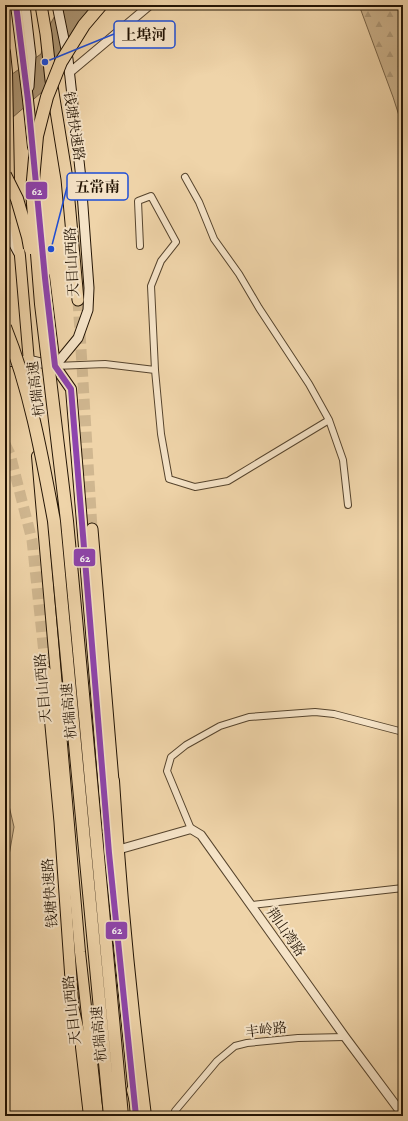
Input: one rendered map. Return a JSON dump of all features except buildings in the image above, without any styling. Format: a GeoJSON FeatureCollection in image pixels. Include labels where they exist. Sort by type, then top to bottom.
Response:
{"type":"FeatureCollection","features":[{"type":"Feature","properties":{"kind":"highway","name":"钱塘快速路"},"geometry":{"type":"LineString","coordinates":[[41,5],[67,179],[78,300]]}},
{"type":"Feature","properties":{"kind":"highway"},"geometry":{"type":"LineString","coordinates":[[41,304],[32,191],[37,136],[47,97],[61,62],[84,25],[101,5]]}},
{"type":"Feature","properties":{"kind":"highway"},"geometry":{"type":"LineString","coordinates":[[5,175],[17,199],[28,237],[41,304]]}},
{"type":"Feature","properties":{"kind":"highway","name":"杭瑞高速"},"geometry":{"type":"LineString","coordinates":[[41,304],[67,521],[122,1116]]}},
{"type":"Feature","properties":{"kind":"highway","name":"杭瑞高速"},"geometry":{"type":"LineString","coordinates":[[5,326],[12,343],[27,398],[42,458],[54,521],[110,1116]]}},
{"type":"Feature","properties":{"kind":"highway"},"geometry":{"type":"LineString","coordinates":[[92,529],[113,781],[113,851],[145,1116]]}},
{"type":"Feature","properties":{"kind":"highway","name":"钱塘快速路"},"geometry":{"type":"LineString","coordinates":[[46,672],[60,822],[73,1008],[82,1047]]}},
{"type":"Feature","properties":{"kind":"highway"},"geometry":{"type":"LineString","coordinates":[[82,1047],[95,1115]]}},
{"type":"Feature","properties":{"kind":"highway"},"geometry":{"type":"LineString","coordinates":[[133,1090],[140,1116]]}},
{"type":"Feature","properties":{"kind":"main road","name":"天目山西路"},"geometry":{"type":"LineString","coordinates":[[16,5],[27,60]]}},
{"type":"Feature","properties":{"kind":"main road","name":"天目山西路"},"geometry":{"type":"LineString","coordinates":[[25,5],[28,100],[44,278],[55,366],[71,389],[136,1116]]}},
{"type":"Feature","properties":{"kind":"main road","name":"天目山西路"},"geometry":{"type":"LineString","coordinates":[[55,366],[78,338],[88,310],[89,288],[81,179],[70,73],[57,6]]}},
{"type":"Feature","properties":{"kind":"main road","name":"天目山西路"},"geometry":{"type":"LineString","coordinates":[[5,52],[7,72],[8,180],[20,256],[95,1115]]}},
{"type":"Feature","properties":{"kind":"main road","name":"天目山西路"},"geometry":{"type":"LineString","coordinates":[[5,220],[10,237],[20,256]]}},
{"type":"Feature","properties":{"kind":"main road"},"geometry":{"type":"LineString","coordinates":[[5,362],[28,360],[55,366]]}},
{"type":"Feature","properties":{"kind":"street"},"geometry":{"type":"LineString","coordinates":[[70,73],[150,5]]}},
{"type":"Feature","properties":{"kind":"street"},"geometry":{"type":"LineString","coordinates":[[185,177],[199,202],[214,239],[239,274],[259,308],[309,384],[329,420],[343,460],[348,505]]}},
{"type":"Feature","properties":{"kind":"street"},"geometry":{"type":"LineString","coordinates":[[140,246],[138,201],[151,196],[176,242],[161,262],[151,286],[155,370],[161,434],[169,479],[194,487],[228,481],[329,420]]}},
{"type":"Feature","properties":{"kind":"street"},"geometry":{"type":"LineString","coordinates":[[55,366],[105,364],[155,370]]}},
{"type":"Feature","properties":{"kind":"street"},"geometry":{"type":"LineString","coordinates":[[113,851],[191,829],[167,771],[171,757],[186,745],[220,726],[249,717],[315,712],[334,714],[403,732]]}},
{"type":"Feature","properties":{"kind":"street","name":"荆山湾路"},"geometry":{"type":"LineString","coordinates":[[191,829],[201,834],[250,905],[403,1115]]}},
{"type":"Feature","properties":{"kind":"street"},"geometry":{"type":"LineString","coordinates":[[250,905],[403,888]]}},
{"type":"Feature","properties":{"kind":"street","name":"丰岭路"},"geometry":{"type":"LineString","coordinates":[[176,1116],[175,1111],[217,1061],[235,1046],[247,1043],[298,1038],[345,1037]]}},
{"type":"Feature","properties":{"kind":"green space"},"geometry":{"type":"Polygon","coordinates":[[[359,5],[403,5],[403,128],[393,97],[359,5]]]}},
{"type":"Feature","properties":{"kind":"green space"},"geometry":{"type":"Polygon","coordinates":[[[5,783],[14,827],[7,867],[5,867],[5,783]]]}},
{"type":"Feature","properties":{"kind":"shaded area"},"geometry":{"type":"Polygon","coordinates":[[[61,5],[104,5],[71,48],[42,92],[5,124],[5,79],[41,54],[48,28],[61,5]]]}},
{"type":"Feature","properties":{"kind":"tunnel"},"geometry":{"type":"LineString","coordinates":[[78,300],[92,529]]}},
{"type":"Feature","properties":{"kind":"tunnel"},"geometry":{"type":"LineString","coordinates":[[5,444],[10,454],[32,540],[46,672]]}},
{"type":"Feature","properties":{"kind":"transit line","name":"62"},"geometry":{"type":"LineString","coordinates":[[16,5],[28,100],[55,366],[71,389],[109,853],[136,1116]]}},
{"type":"Feature","properties":{"kind":"place","name":"上埠河"},"geometry":{"type":"Point","coordinates":[45,62]}},
{"type":"Feature","properties":{"kind":"place","name":"五常南"},"geometry":{"type":"Point","coordinates":[51,249]}}]}
